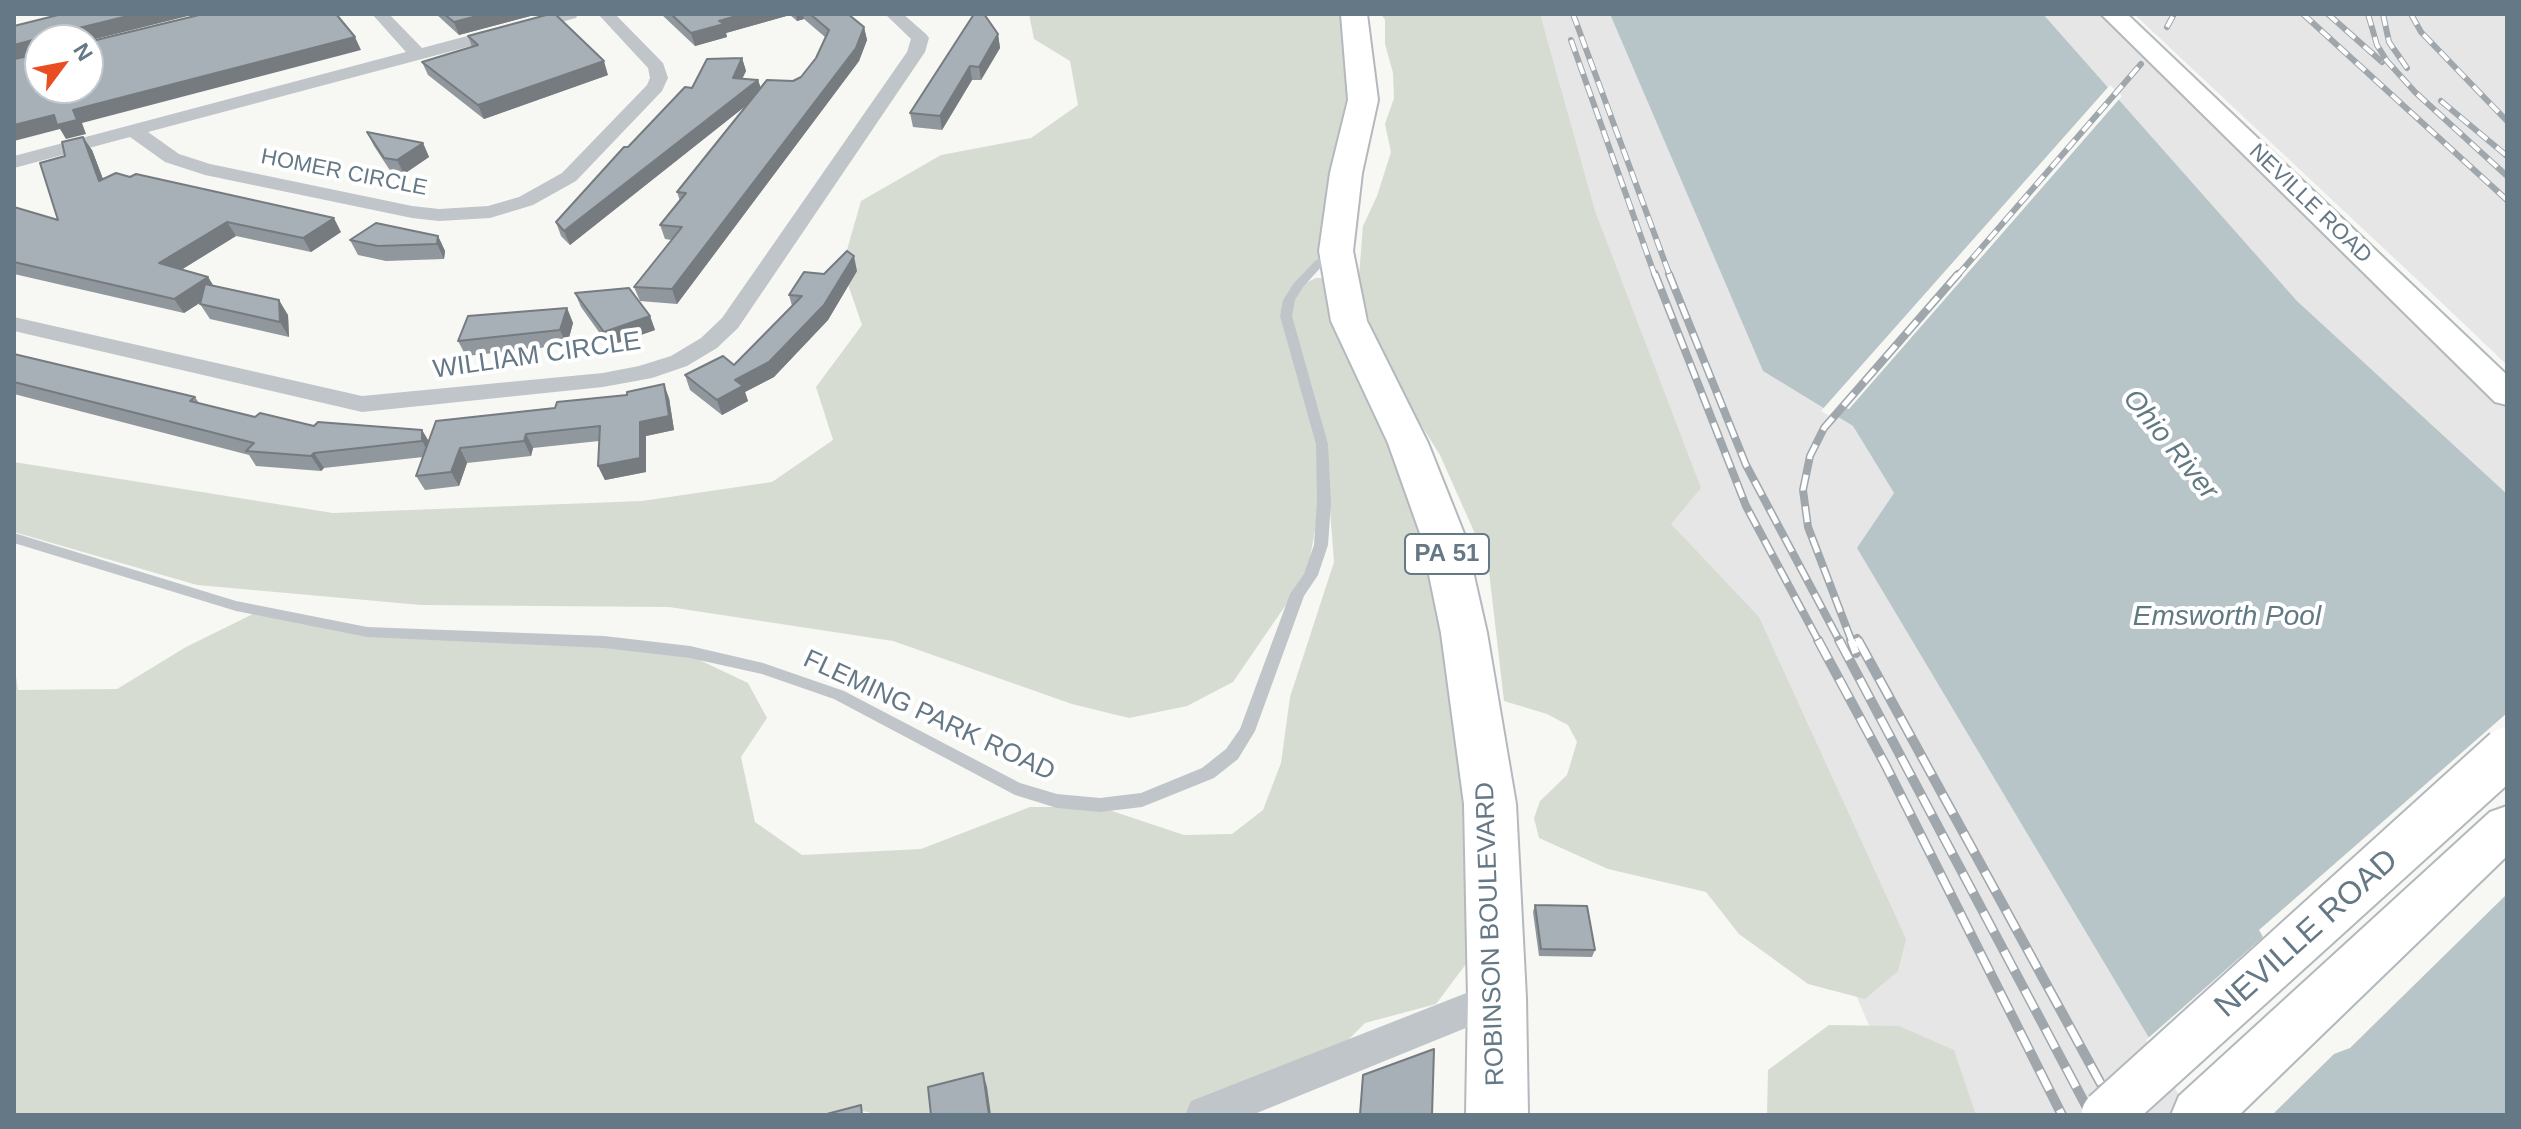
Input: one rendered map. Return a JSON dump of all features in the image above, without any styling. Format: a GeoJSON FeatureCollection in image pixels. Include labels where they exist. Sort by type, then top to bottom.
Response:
{"type":"FeatureCollection","features":[{"type":"Feature","properties":{"kind":"main road","name":"ROBINSON BOULEVARD"},"geometry":{"type":"LineString","coordinates":[[1354,14],[1363,100],[1346,173],[1336,251],[1349,321],[1408,443],[1443,536],[1464,633],[1490,804],[1497,998],[1497,1115]]}},
{"type":"Feature","properties":{"kind":"main road","name":"NEVILLE ROAD"},"geometry":{"type":"LineString","coordinates":[[2113,14],[2507,394]]}},
{"type":"Feature","properties":{"kind":"main road","name":"NEVILLE ROAD"},"geometry":{"type":"LineString","coordinates":[[2134,14],[2503,360]]}},
{"type":"Feature","properties":{"kind":"main road","name":"NEVILLE ROAD"},"geometry":{"type":"LineString","coordinates":[[2106,1115],[2507,752]]}},
{"type":"Feature","properties":{"kind":"main road","name":"NEVILLE ROAD"},"geometry":{"type":"LineString","coordinates":[[2199,1115],[2507,826]]}},
{"type":"Feature","properties":{"kind":"street"},"geometry":{"type":"LineString","coordinates":[[380,14],[419,55]]}},
{"type":"Feature","properties":{"kind":"street"},"geometry":{"type":"LineString","coordinates":[[14,162],[570,14]]}},
{"type":"Feature","properties":{"kind":"street","name":"HOMER CIRCLE"},"geometry":{"type":"LineString","coordinates":[[134,131],[172,158],[205,169],[412,212],[439,215],[490,212],[526,201],[569,177],[655,87],[659,78],[657,67],[606,14]]}},
{"type":"Feature","properties":{"kind":"street","name":"WILLIAM CIRCLE"},"geometry":{"type":"LineString","coordinates":[[14,324],[362,404],[603,380],[643,373],[679,361],[709,343],[730,323],[916,52],[920,38],[893,14]]}},
{"type":"Feature","properties":{"kind":"street"},"geometry":{"type":"LineString","coordinates":[[1205,1115],[1497,998]]}},
{"type":"Feature","properties":{"kind":"lane","name":"FLEMING PARK ROAD"},"geometry":{"type":"LineString","coordinates":[[14,538],[236,606],[367,632],[604,642],[690,652],[749,665],[839,695],[1015,788],[1057,801],[1100,805],[1142,800],[1208,773],[1232,754],[1247,731],[1297,594],[1311,575],[1321,545],[1324,502],[1322,444],[1286,316],[1289,300],[1298,285],[1336,251]]}},
{"type":"Feature","properties":{"kind":"shaded area"},"geometry":{"type":"Polygon","coordinates":[[[1029,14],[1349,14],[1357,100],[1333,251],[1287,300],[1319,445],[1320,503],[1307,574],[1233,682],[1187,706],[1129,718],[1072,704],[893,641],[669,607],[421,605],[197,585],[14,532],[14,462],[333,513],[642,501],[772,482],[833,440],[816,387],[862,325],[842,267],[861,201],[941,155],[1031,138],[1078,105],[1070,61],[1034,39],[1029,14]]]}},
{"type":"Feature","properties":{"kind":"shaded area"},"geometry":{"type":"Polygon","coordinates":[[[1381,14],[1540,14],[1595,211],[1701,488],[1671,524],[1759,617],[1906,939],[1898,971],[1865,999],[1808,984],[1739,934],[1706,892],[1608,869],[1539,838],[1534,818],[1540,801],[1567,775],[1577,742],[1568,725],[1547,714],[1504,701],[1488,563],[1440,455],[1386,369],[1358,288],[1363,226],[1377,196],[1391,152],[1385,124],[1394,98],[1393,73],[1385,44],[1385,20],[1381,14]]]}},
{"type":"Feature","properties":{"kind":"shaded area"},"geometry":{"type":"Polygon","coordinates":[[[1474,14],[1610,14],[1763,371],[1853,426],[1894,493],[1858,548],[2195,1115],[1908,1115],[1522,226],[1474,14]]]}},
{"type":"Feature","properties":{"kind":"shaded area"},"geometry":{"type":"Polygon","coordinates":[[[2043,14],[2113,14],[2507,394],[2507,494],[2297,301],[2043,14]]]}},
{"type":"Feature","properties":{"kind":"shaded area"},"geometry":{"type":"Polygon","coordinates":[[[2134,14],[2507,14],[2507,365],[2441,302],[2134,14]]]}},
{"type":"Feature","properties":{"kind":"shaded area"},"geometry":{"type":"Polygon","coordinates":[[[1316,278],[1328,278],[1440,536],[1487,936],[1436,1004],[1365,1023],[1330,1058],[1184,1115],[880,1115],[858,1110],[850,1115],[14,1115],[14,663],[18,690],[117,689],[186,647],[255,613],[364,636],[604,646],[691,656],[748,683],[767,718],[741,757],[755,822],[802,855],[921,849],[1030,807],[1100,807],[1184,835],[1232,834],[1263,810],[1281,763],[1290,697],[1334,562],[1325,445],[1288,316],[1301,285],[1316,278]]]}},
{"type":"Feature","properties":{"kind":"shaded area"},"geometry":{"type":"Polygon","coordinates":[[[1829,1025],[1899,1026],[1954,1050],[1976,1115],[1767,1115],[1768,1070],[1829,1025]]]}},
{"type":"Feature","properties":{"kind":"water","name":"Emsworth Pool"},"geometry":{"type":"Polygon","coordinates":[[[1610,14],[2043,14],[2297,301],[2507,494],[2507,1115],[2195,1115],[1857,548],[1894,493],[1853,426],[1763,371],[1610,14]]]}},
{"type":"Feature","properties":{"kind":"pier"},"geometry":{"type":"Polygon","coordinates":[[[2110,85],[2122,96],[1849,409],[1846,408],[1836,420],[1821,411],[2110,85]]]}},
{"type":"Feature","properties":{"kind":"pier"},"geometry":{"type":"Polygon","coordinates":[[[2507,713],[2507,894],[2350,1048],[2334,1054],[2272,1115],[2191,1115],[2146,1040],[2263,937],[2259,930],[2507,713]]]}},
{"type":"Feature","properties":{"kind":"building"},"geometry":{"type":"Polygon","coordinates":[[[62,14],[136,14],[95,24],[24,24],[24,42],[14,45],[14,26],[62,14]]]}},
{"type":"Feature","properties":{"kind":"building"},"geometry":{"type":"Polygon","coordinates":[[[203,14],[336,14],[355,37],[104,102],[104,38],[203,14]]]}},
{"type":"Feature","properties":{"kind":"building"},"geometry":{"type":"Polygon","coordinates":[[[444,14],[485,14],[454,22],[444,14]]]}},
{"type":"Feature","properties":{"kind":"building"},"geometry":{"type":"Polygon","coordinates":[[[555,14],[604,61],[478,105],[422,62],[478,45],[468,36],[555,14]]]}},
{"type":"Feature","properties":{"kind":"building"},"geometry":{"type":"Polygon","coordinates":[[[671,14],[743,14],[719,21],[724,24],[691,33],[671,14]]]}},
{"type":"Feature","properties":{"kind":"building"},"geometry":{"type":"Polygon","coordinates":[[[810,14],[848,14],[864,27],[856,48],[672,289],[634,287],[682,227],[660,225],[686,193],[677,192],[767,80],[793,81],[801,77],[816,58],[829,30],[810,14]]]}},
{"type":"Feature","properties":{"kind":"building"},"geometry":{"type":"Polygon","coordinates":[[[974,14],[984,14],[998,34],[979,67],[970,66],[940,116],[910,113],[974,14]]]}},
{"type":"Feature","properties":{"kind":"building"},"geometry":{"type":"Polygon","coordinates":[[[24,57],[24,104],[96,104],[73,110],[77,120],[57,125],[54,115],[14,125],[14,59],[24,57]]]}},
{"type":"Feature","properties":{"kind":"building"},"geometry":{"type":"Polygon","coordinates":[[[742,58],[733,78],[758,80],[564,231],[556,222],[624,147],[628,147],[685,87],[692,88],[707,59],[742,58]]]}},
{"type":"Feature","properties":{"kind":"building"},"geometry":{"type":"Polygon","coordinates":[[[367,132],[423,143],[397,160],[384,158],[367,132]]]}},
{"type":"Feature","properties":{"kind":"building"},"geometry":{"type":"Polygon","coordinates":[[[83,137],[99,181],[116,173],[130,177],[136,174],[334,218],[303,238],[227,222],[159,263],[208,277],[174,299],[14,262],[14,207],[58,220],[40,163],[65,156],[62,142],[83,137]]]}},
{"type":"Feature","properties":{"kind":"building"},"geometry":{"type":"Polygon","coordinates":[[[376,223],[438,236],[437,244],[378,246],[350,240],[376,223]]]}},
{"type":"Feature","properties":{"kind":"building"},"geometry":{"type":"Polygon","coordinates":[[[847,251],[854,256],[824,305],[769,362],[735,380],[743,386],[717,400],[685,375],[723,356],[734,365],[802,296],[789,295],[804,272],[824,274],[847,251]]]}},
{"type":"Feature","properties":{"kind":"building"},"geometry":{"type":"Polygon","coordinates":[[[205,284],[279,300],[280,322],[200,304],[205,284]]]}},
{"type":"Feature","properties":{"kind":"building"},"geometry":{"type":"Polygon","coordinates":[[[629,288],[650,316],[604,332],[575,293],[629,288]]]}},
{"type":"Feature","properties":{"kind":"building"},"geometry":{"type":"Polygon","coordinates":[[[567,308],[560,330],[458,341],[468,316],[567,308]]]}},
{"type":"Feature","properties":{"kind":"building"},"geometry":{"type":"Polygon","coordinates":[[[14,354],[195,397],[190,401],[255,417],[260,413],[314,426],[318,422],[422,430],[422,441],[314,453],[311,456],[246,451],[254,443],[14,382],[14,354]]]}},
{"type":"Feature","properties":{"kind":"building"},"geometry":{"type":"Polygon","coordinates":[[[664,384],[669,416],[640,422],[640,458],[598,466],[600,426],[526,434],[524,441],[460,448],[451,472],[416,476],[436,421],[555,408],[557,402],[627,395],[627,392],[664,384]]]}},
{"type":"Feature","properties":{"kind":"building"},"geometry":{"type":"Polygon","coordinates":[[[1535,905],[1587,906],[1595,950],[1541,949],[1535,905]]]}},
{"type":"Feature","properties":{"kind":"building"},"geometry":{"type":"Polygon","coordinates":[[[1434,1049],[1432,1115],[1360,1115],[1363,1075],[1434,1049]]]}},
{"type":"Feature","properties":{"kind":"building"},"geometry":{"type":"Polygon","coordinates":[[[983,1073],[989,1115],[931,1115],[928,1087],[983,1073]]]}},
{"type":"Feature","properties":{"kind":"building"},"geometry":{"type":"Polygon","coordinates":[[[861,1105],[862,1115],[823,1115],[861,1105]]]}},
{"type":"Feature","properties":{"kind":"railway"},"geometry":{"type":"LineString","coordinates":[[1573,14],[1670,276]]}},
{"type":"Feature","properties":{"kind":"railway"},"geometry":{"type":"LineString","coordinates":[[2167,27],[2174,14]]}},
{"type":"Feature","properties":{"kind":"railway"},"geometry":{"type":"LineString","coordinates":[[2303,14],[2507,200]]}},
{"type":"Feature","properties":{"kind":"railway"},"geometry":{"type":"LineString","coordinates":[[2328,14],[2382,62]]}},
{"type":"Feature","properties":{"kind":"railway"},"geometry":{"type":"LineString","coordinates":[[2368,14],[2377,45],[2387,61],[2415,92],[2507,176]]}},
{"type":"Feature","properties":{"kind":"railway"},"geometry":{"type":"LineString","coordinates":[[2383,14],[2389,42],[2407,68]]}},
{"type":"Feature","properties":{"kind":"railway"},"geometry":{"type":"LineString","coordinates":[[2411,14],[2421,32],[2507,121]]}},
{"type":"Feature","properties":{"kind":"railway"},"geometry":{"type":"LineString","coordinates":[[1571,40],[1655,276]]}},
{"type":"Feature","properties":{"kind":"railway"},"geometry":{"type":"LineString","coordinates":[[1957,276],[2141,64]]}},
{"type":"Feature","properties":{"kind":"railway"},"geometry":{"type":"LineString","coordinates":[[2441,101],[2507,156]]}},
{"type":"Feature","properties":{"kind":"railway"},"geometry":{"type":"LineString","coordinates":[[1655,274],[1746,506],[1819,642]]}},
{"type":"Feature","properties":{"kind":"railway"},"geometry":{"type":"LineString","coordinates":[[1669,274],[1746,465],[1840,642]]}},
{"type":"Feature","properties":{"kind":"railway"},"geometry":{"type":"LineString","coordinates":[[1852,642],[1808,527],[1803,490],[1810,456],[1824,428],[1958,274]]}},
{"type":"Feature","properties":{"kind":"railway"},"geometry":{"type":"LineString","coordinates":[[1818,640],[1886,766],[2062,1115]]}},
{"type":"Feature","properties":{"kind":"railway"},"geometry":{"type":"LineString","coordinates":[[1839,640],[2091,1115]]}},
{"type":"Feature","properties":{"kind":"railway"},"geometry":{"type":"LineString","coordinates":[[1851,640],[1856,653]]}},
{"type":"Feature","properties":{"kind":"railway"},"geometry":{"type":"LineString","coordinates":[[1858,640],[2118,1115]]}},
{"type":"Feature","properties":{"kind":"water label","name":"Ohio River"},"geometry":{"type":"Point","coordinates":[2170,445]}}]}
